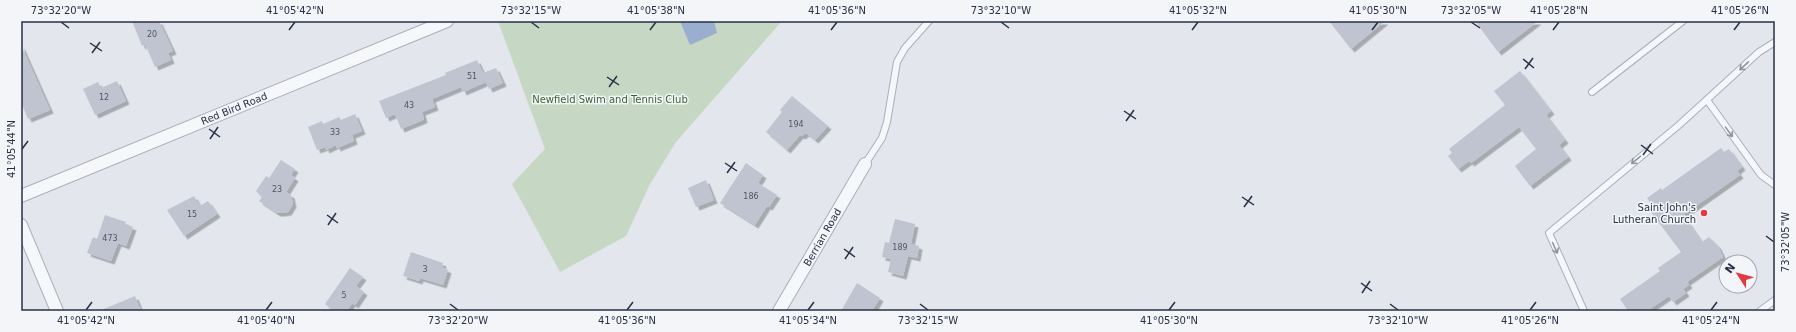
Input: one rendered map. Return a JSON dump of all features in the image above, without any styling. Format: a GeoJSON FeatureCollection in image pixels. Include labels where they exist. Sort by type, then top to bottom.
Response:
{"type":"FeatureCollection","features":[{"type":"Feature","properties":{"kind":"street","name":"Red Bird Road"},"geometry":{"type":"LineString","coordinates":[[21,196],[447,21]]}},
{"type":"Feature","properties":{"kind":"street","name":"Berrian Road"},"geometry":{"type":"LineString","coordinates":[[779,311],[865,164]]}},
{"type":"Feature","properties":{"kind":"street"},"geometry":{"type":"LineString","coordinates":[[21,225],[57,311]]}},
{"type":"Feature","properties":{"kind":"lane"},"geometry":{"type":"LineString","coordinates":[[865,164],[882,138],[887,122],[897,62],[905,48],[929,21]]}},
{"type":"Feature","properties":{"kind":"lane"},"geometry":{"type":"LineString","coordinates":[[1592,92],[1683,21]]}},
{"type":"Feature","properties":{"kind":"lane"},"geometry":{"type":"LineString","coordinates":[[1584,311],[1549,233],[1679,125],[1759,52],[1775,42]]}},
{"type":"Feature","properties":{"kind":"lane"},"geometry":{"type":"LineString","coordinates":[[1707,100],[1761,175],[1775,185]]}},
{"type":"Feature","properties":{"kind":"lane"},"geometry":{"type":"LineString","coordinates":[[1760,311],[1775,300]]}},
{"type":"Feature","properties":{"kind":"green space","name":"Newfield Swim and Tennis Club"},"geometry":{"type":"Polygon","coordinates":[[[498,21],[782,21],[676,142],[650,184],[626,236],[560,272],[512,184],[545,149],[498,21]]]}},
{"type":"Feature","properties":{"kind":"water"},"geometry":{"type":"Polygon","coordinates":[[[680,21],[714,21],[717,33],[690,45],[680,21]]]}},
{"type":"Feature","properties":{"kind":"building"},"geometry":{"type":"Polygon","coordinates":[[[132,21],[159,21],[173,51],[168,53],[171,60],[155,67],[145,44],[142,46],[132,21]]]}},
{"type":"Feature","properties":{"kind":"building"},"geometry":{"type":"Polygon","coordinates":[[[1329,21],[1385,21],[1351,49],[1329,21]]]}},
{"type":"Feature","properties":{"kind":"building"},"geometry":{"type":"Polygon","coordinates":[[[1475,21],[1538,21],[1498,52],[1475,21]]]}},
{"type":"Feature","properties":{"kind":"building"},"geometry":{"type":"Polygon","coordinates":[[[21,45],[50,110],[28,119],[21,102],[21,45]]]}},
{"type":"Feature","properties":{"kind":"building"},"geometry":{"type":"Polygon","coordinates":[[[477,60],[483,73],[496,68],[503,83],[489,89],[486,82],[463,92],[461,87],[432,99],[435,107],[422,112],[423,120],[401,129],[395,114],[386,118],[379,101],[446,75],[445,73],[477,60]]]}},
{"type":"Feature","properties":{"kind":"building"},"geometry":{"type":"Polygon","coordinates":[[[1520,71],[1551,111],[1546,115],[1565,140],[1559,145],[1568,157],[1530,186],[1515,166],[1536,149],[1519,127],[1471,163],[1469,161],[1458,169],[1448,156],[1452,153],[1449,149],[1505,105],[1494,91],[1520,71]]]}},
{"type":"Feature","properties":{"kind":"building"},"geometry":{"type":"Polygon","coordinates":[[[117,81],[126,101],[95,115],[83,89],[98,82],[101,88],[117,81]]]}},
{"type":"Feature","properties":{"kind":"building"},"geometry":{"type":"Polygon","coordinates":[[[792,96],[828,126],[815,140],[806,133],[802,136],[800,135],[787,150],[766,132],[782,112],[780,110],[792,96]]]}},
{"type":"Feature","properties":{"kind":"building"},"geometry":{"type":"Polygon","coordinates":[[[355,114],[362,131],[352,135],[354,141],[337,148],[336,145],[326,150],[325,147],[317,150],[308,127],[322,121],[323,124],[339,117],[341,120],[355,114]]]}},
{"type":"Feature","properties":{"kind":"building"},"geometry":{"type":"Polygon","coordinates":[[[1721,148],[1724,152],[1729,149],[1742,167],[1737,171],[1740,175],[1683,215],[1702,242],[1709,237],[1718,246],[1722,254],[1718,254],[1718,260],[1687,282],[1689,285],[1683,289],[1686,293],[1673,302],[1669,296],[1647,311],[1628,311],[1620,299],[1660,271],[1658,268],[1681,252],[1647,207],[1651,204],[1647,198],[1661,188],[1662,190],[1721,148]]]}},
{"type":"Feature","properties":{"kind":"building"},"geometry":{"type":"Polygon","coordinates":[[[281,160],[295,169],[291,175],[295,178],[286,192],[291,195],[293,204],[288,212],[277,213],[259,201],[262,197],[256,191],[266,176],[269,178],[281,160]]]}},
{"type":"Feature","properties":{"kind":"building"},"geometry":{"type":"Polygon","coordinates":[[[746,163],[763,175],[758,183],[777,195],[769,207],[767,206],[755,225],[720,203],[746,163]]]}},
{"type":"Feature","properties":{"kind":"building"},"geometry":{"type":"Polygon","coordinates":[[[706,180],[714,200],[696,207],[688,188],[706,180]]]}},
{"type":"Feature","properties":{"kind":"building"},"geometry":{"type":"Polygon","coordinates":[[[194,196],[200,206],[208,201],[217,214],[184,236],[167,210],[194,196]]]}},
{"type":"Feature","properties":{"kind":"building"},"geometry":{"type":"Polygon","coordinates":[[[105,215],[126,222],[125,224],[133,227],[126,246],[118,243],[111,261],[87,253],[93,237],[97,239],[105,215]]]}},
{"type":"Feature","properties":{"kind":"building"},"geometry":{"type":"Polygon","coordinates":[[[895,219],[915,224],[911,244],[919,246],[917,258],[908,256],[903,276],[888,272],[891,259],[882,257],[885,242],[889,243],[895,219]]]}},
{"type":"Feature","properties":{"kind":"building"},"geometry":{"type":"Polygon","coordinates":[[[411,252],[443,263],[442,267],[448,270],[443,285],[420,278],[419,281],[403,276],[411,252]]]}},
{"type":"Feature","properties":{"kind":"building"},"geometry":{"type":"Polygon","coordinates":[[[350,268],[363,277],[356,286],[364,292],[355,305],[352,303],[347,311],[334,311],[325,304],[350,268]]]}},
{"type":"Feature","properties":{"kind":"building"},"geometry":{"type":"Polygon","coordinates":[[[857,283],[880,298],[872,311],[841,311],[857,283]]]}},
{"type":"Feature","properties":{"kind":"building"},"geometry":{"type":"Polygon","coordinates":[[[135,296],[141,311],[99,311],[135,296]]]}},
{"type":"Feature","properties":{"kind":"place","name":"Saint John's Lutheran Church"},"geometry":{"type":"Point","coordinates":[1704,213]}}]}
